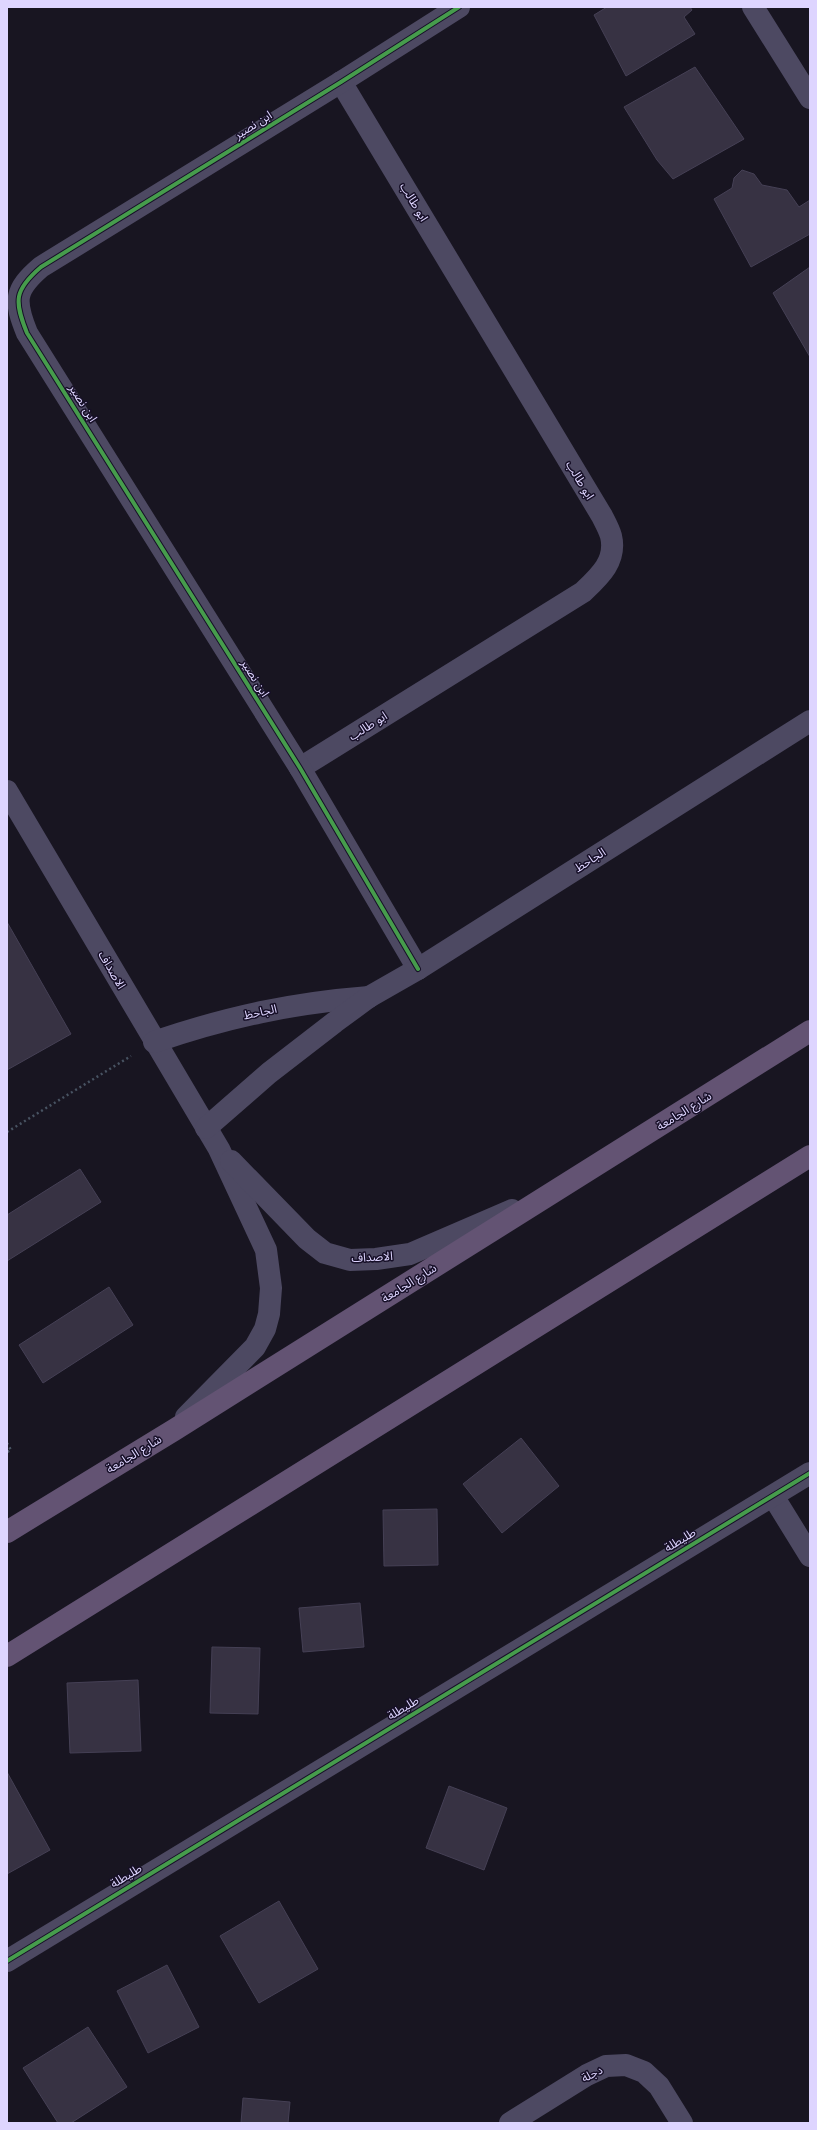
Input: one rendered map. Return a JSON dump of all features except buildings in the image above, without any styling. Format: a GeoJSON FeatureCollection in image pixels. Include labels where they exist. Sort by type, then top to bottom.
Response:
{"type":"FeatureCollection","features":[{"type":"Feature","properties":{"kind":"main road","name":"شارع الجامعة"},"geometry":{"type":"LineString","coordinates":[[7,1532],[174,1430],[810,1031]]}},
{"type":"Feature","properties":{"kind":"main road"},"geometry":{"type":"LineString","coordinates":[[7,1656],[810,1156]]}},
{"type":"Feature","properties":{"kind":"street","name":"ابن نصير"},"geometry":{"type":"LineString","coordinates":[[418,969],[300,768],[27,333],[19,312],[19,296],[26,280],[41,267],[342,82],[459,7]]}},
{"type":"Feature","properties":{"kind":"street"},"geometry":{"type":"LineString","coordinates":[[753,7],[810,98]]}},
{"type":"Feature","properties":{"kind":"street","name":"ابو طالب"},"geometry":{"type":"LineString","coordinates":[[300,768],[583,592],[604,572],[611,555],[611,536],[602,516],[342,82]]}},
{"type":"Feature","properties":{"kind":"street","name":"الجاحظ"},"geometry":{"type":"LineString","coordinates":[[206,1128],[291,1056],[369,997],[418,969],[810,721]]}},
{"type":"Feature","properties":{"kind":"street","name":"الاصداف"},"geometry":{"type":"LineString","coordinates":[[7,791],[154,1042],[219,1149],[266,1250],[271,1288],[269,1314],[265,1329],[255,1347],[174,1430]]}},
{"type":"Feature","properties":{"kind":"street","name":"الجاحظ"},"geometry":{"type":"LineString","coordinates":[[154,1042],[196,1028],[281,1007],[369,997]]}},
{"type":"Feature","properties":{"kind":"street","name":"الاصداف"},"geometry":{"type":"LineString","coordinates":[[219,1149],[307,1239],[325,1253],[350,1260],[376,1259],[410,1254],[556,1191]]}},
{"type":"Feature","properties":{"kind":"street","name":"طليطلة"},"geometry":{"type":"LineString","coordinates":[[7,1960],[810,1473]]}},
{"type":"Feature","properties":{"kind":"street"},"geometry":{"type":"LineString","coordinates":[[773,1496],[810,1556]]}},
{"type":"Feature","properties":{"kind":"street","name":"دجلة"},"geometry":{"type":"LineString","coordinates":[[510,2123],[587,2075],[606,2066],[626,2065],[644,2072],[659,2086],[682,2123]]}},
{"type":"Feature","properties":{"kind":"path"},"geometry":{"type":"LineString","coordinates":[[7,1132],[154,1042]]}},
{"type":"Feature","properties":{"kind":"path"},"geometry":{"type":"LineString","coordinates":[[7,1443],[11,1450],[7,1452]]}},
{"type":"Feature","properties":{"kind":"cycle path"},"geometry":{"type":"LineString","coordinates":[[418,969],[300,768],[27,333],[20,312],[19,297],[21,290],[26,283],[41,267],[341,82],[459,7]]}},
{"type":"Feature","properties":{"kind":"cycle path"},"geometry":{"type":"LineString","coordinates":[[7,1961],[810,1473]]}}]}
